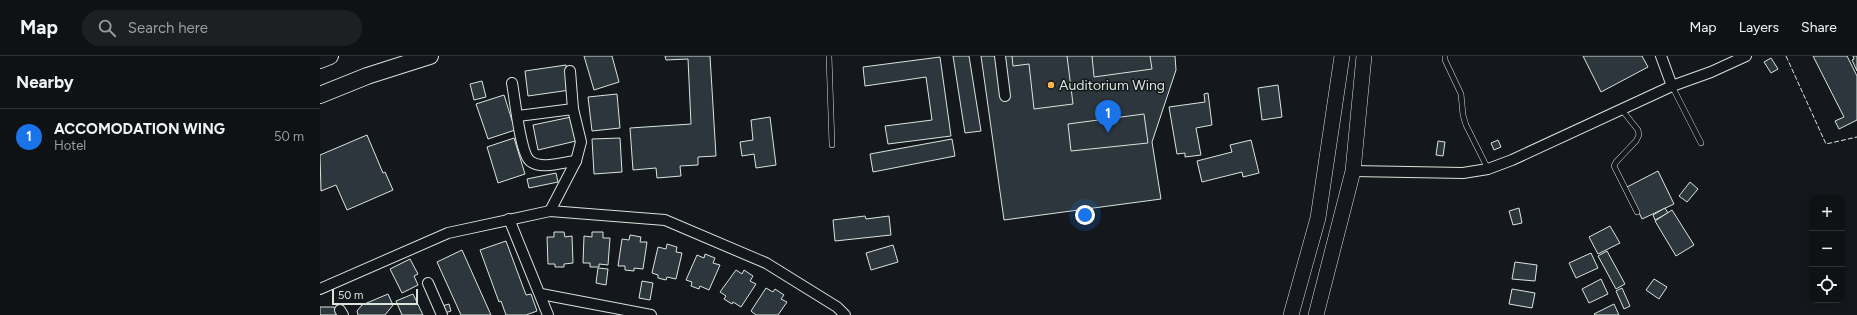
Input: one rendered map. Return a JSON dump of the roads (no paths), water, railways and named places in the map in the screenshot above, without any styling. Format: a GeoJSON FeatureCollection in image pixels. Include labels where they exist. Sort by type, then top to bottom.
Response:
{"type":"FeatureCollection","features":[{"type":"Feature","properties":{"kind":"main road"},"geometry":{"type":"LineString","coordinates":[[320,60],[330,56]]}},
{"type":"Feature","properties":{"kind":"main road"},"geometry":{"type":"LineString","coordinates":[[320,95],[367,76],[430,56]]}},
{"type":"Feature","properties":{"kind":"street"},"geometry":{"type":"LineString","coordinates":[[1000,56],[1005,96]]}},
{"type":"Feature","properties":{"kind":"street"},"geometry":{"type":"LineString","coordinates":[[1291,315],[1318,218],[1342,56]]}},
{"type":"Feature","properties":{"kind":"street"},"geometry":{"type":"LineString","coordinates":[[1316,315],[1353,171],[1364,56]]}},
{"type":"Feature","properties":{"kind":"street"},"geometry":{"type":"LineString","coordinates":[[1661,56],[1672,86]]}},
{"type":"Feature","properties":{"kind":"street"},"geometry":{"type":"LineString","coordinates":[[1353,171],[1463,173],[1488,169],[1512,160],[1672,86],[1710,72],[1746,56]]}},
{"type":"Feature","properties":{"kind":"street"},"geometry":{"type":"LineString","coordinates":[[550,211],[576,161],[581,142],[573,109],[570,71]]}},
{"type":"Feature","properties":{"kind":"street"},"geometry":{"type":"LineString","coordinates":[[512,83],[523,150],[530,161],[541,165],[576,161]]}},
{"type":"Feature","properties":{"kind":"street"},"geometry":{"type":"LineString","coordinates":[[518,116],[573,109]]}},
{"type":"Feature","properties":{"kind":"street"},"geometry":{"type":"LineString","coordinates":[[321,286],[448,233],[550,211],[665,220],[766,263],[837,307],[846,315]]}},
{"type":"Feature","properties":{"kind":"street"},"geometry":{"type":"LineString","coordinates":[[509,219],[541,294],[548,315]]}},
{"type":"Feature","properties":{"kind":"street"},"geometry":{"type":"LineString","coordinates":[[428,283],[442,315]]}},
{"type":"Feature","properties":{"kind":"street"},"geometry":{"type":"LineString","coordinates":[[541,294],[651,315]]}},
{"type":"Feature","properties":{"kind":"lane"},"geometry":{"type":"LineString","coordinates":[[829,56],[832,145]]}},
{"type":"Feature","properties":{"kind":"lane"},"geometry":{"type":"LineString","coordinates":[[1445,56],[1445,60],[1461,94],[1463,115],[1466,126],[1488,169]]}},
{"type":"Feature","properties":{"kind":"lane"},"geometry":{"type":"LineString","coordinates":[[1672,86],[1701,143]]}},
{"type":"Feature","properties":{"kind":"lane"},"geometry":{"type":"LineString","coordinates":[[1622,110],[1638,130],[1639,136],[1614,166],[1637,212]]}},
{"type":"Feature","properties":{"kind":"place","name":"Auditorium Wing"},"geometry":{"type":"Point","coordinates":[1051,85]}},
{"type":"Feature","properties":{"kind":"place","name":"ACCOMODATION WING"},"geometry":{"type":"Point","coordinates":[1108,133]}}]}
